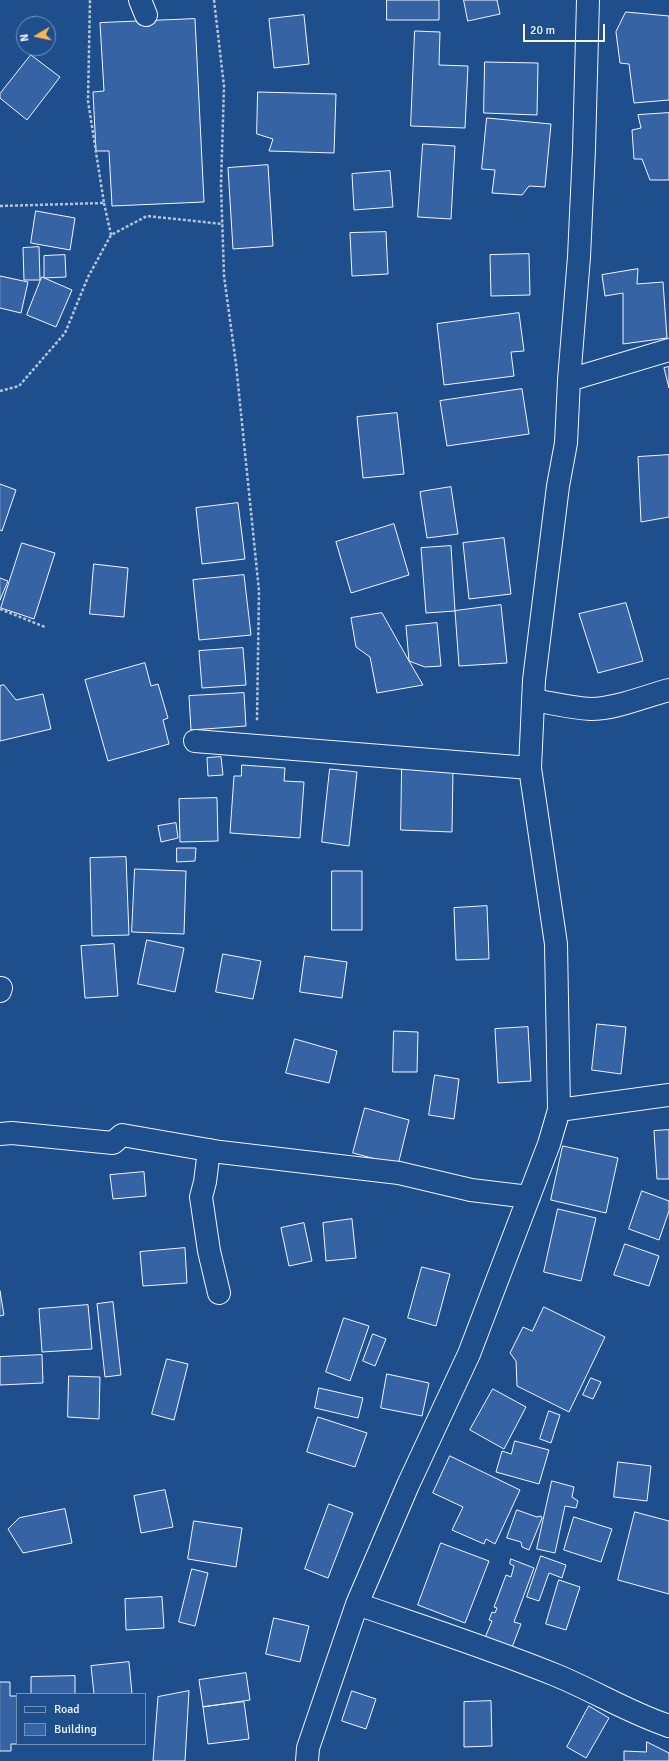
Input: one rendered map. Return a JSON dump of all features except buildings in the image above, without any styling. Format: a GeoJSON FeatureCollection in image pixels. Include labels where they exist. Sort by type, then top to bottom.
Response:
{"type":"FeatureCollection","features":[{"type":"Feature","properties":{"kind":"street"},"geometry":{"type":"LineString","coordinates":[[307,1761],[310,1741],[357,1604],[408,1486],[469,1354],[529,1197],[559,1110],[556,944],[530,768],[533,700],[554,516],[566,443],[581,218],[588,0]]}},
{"type":"Feature","properties":{"kind":"street"},"geometry":{"type":"LineString","coordinates":[[569,380],[669,350]]}},
{"type":"Feature","properties":{"kind":"street"},"geometry":{"type":"LineString","coordinates":[[533,700],[592,709],[669,690]]}},
{"type":"Feature","properties":{"kind":"street"},"geometry":{"type":"LineString","coordinates":[[195,741],[530,768]]}},
{"type":"Feature","properties":{"kind":"street"},"geometry":{"type":"LineString","coordinates":[[559,1110],[669,1096]]}},
{"type":"Feature","properties":{"kind":"street"},"geometry":{"type":"LineString","coordinates":[[0,1134],[12,1133],[113,1143],[122,1135],[209,1150],[399,1173],[471,1190],[529,1197]]}},
{"type":"Feature","properties":{"kind":"street"},"geometry":{"type":"LineString","coordinates":[[209,1150],[201,1197],[209,1251],[219,1293]]}},
{"type":"Feature","properties":{"kind":"street"},"geometry":{"type":"LineString","coordinates":[[357,1604],[500,1653],[560,1677],[619,1706],[669,1726]]}},
{"type":"Feature","properties":{"kind":"path"},"geometry":{"type":"LineString","coordinates":[[90,0],[88,101],[104,203],[111,235]]}},
{"type":"Feature","properties":{"kind":"path"},"geometry":{"type":"LineString","coordinates":[[214,0],[224,86],[222,224],[224,276],[236,364],[259,591],[257,745]]}},
{"type":"Feature","properties":{"kind":"path"},"geometry":{"type":"LineString","coordinates":[[0,206],[104,203]]}},
{"type":"Feature","properties":{"kind":"path"},"geometry":{"type":"LineString","coordinates":[[0,391],[19,386],[65,333],[88,277],[111,235],[147,216],[222,224]]}},
{"type":"Feature","properties":{"kind":"path"},"geometry":{"type":"LineString","coordinates":[[0,609],[45,627]]}}]}
